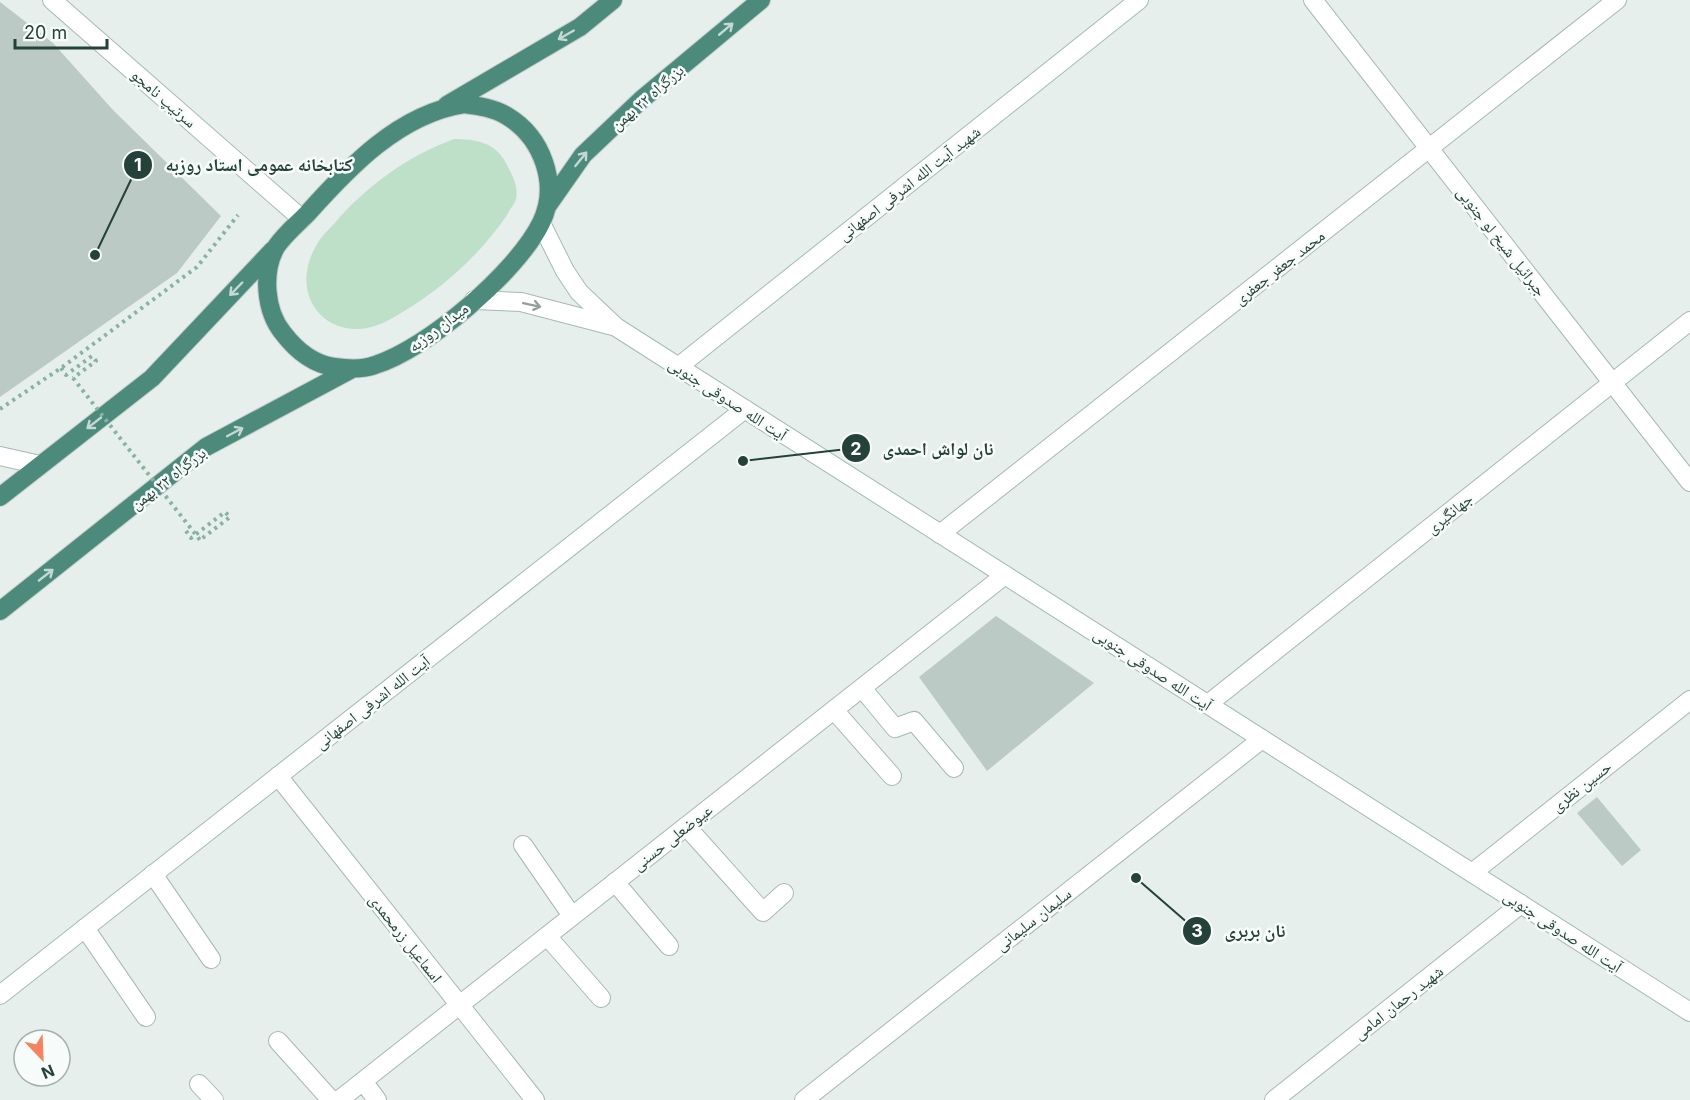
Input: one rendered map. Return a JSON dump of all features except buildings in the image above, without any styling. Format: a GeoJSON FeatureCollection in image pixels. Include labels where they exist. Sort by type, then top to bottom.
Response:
{"type":"FeatureCollection","features":[{"type":"Feature","properties":{"kind":"highway"},"geometry":{"type":"LineString","coordinates":[[442,108],[580,27],[613,0]]}},
{"type":"Feature","properties":{"kind":"highway","name":"بزرگراه ۲۲ بهمن"},"geometry":{"type":"LineString","coordinates":[[544,215],[583,155],[641,100],[761,0]]}},
{"type":"Feature","properties":{"kind":"highway","name":"میدان روزبه"},"geometry":{"type":"LineString","coordinates":[[464,104],[485,107],[505,115],[523,127],[536,144],[545,164],[549,185],[544,215],[492,285],[415,346],[374,366],[352,369],[331,367],[311,359],[293,346],[280,330],[270,310],[267,289],[269,267],[276,247],[343,174],[362,157],[402,129],[442,108],[464,104]]}},
{"type":"Feature","properties":{"kind":"highway"},"geometry":{"type":"LineString","coordinates":[[0,497],[152,378],[276,247]]}},
{"type":"Feature","properties":{"kind":"highway","name":"بزرگراه ۲۲ بهمن"},"geometry":{"type":"LineString","coordinates":[[0,611],[206,447],[352,369]]}},
{"type":"Feature","properties":{"kind":"street","name":"سرتیپ نامجو"},"geometry":{"type":"LineString","coordinates":[[52,0],[302,219]]}},
{"type":"Feature","properties":{"kind":"street","name":"شهید آیت الله اشرفی اصفهانی"},"geometry":{"type":"LineString","coordinates":[[678,367],[1139,0]]}},
{"type":"Feature","properties":{"kind":"street","name":"جبرائیل شیخ لو جنوبی"},"geometry":{"type":"LineString","coordinates":[[1313,0],[1690,482]]}},
{"type":"Feature","properties":{"kind":"street","name":"محمد جعفر جعفری"},"geometry":{"type":"LineString","coordinates":[[940,534],[1617,0]]}},
{"type":"Feature","properties":{"kind":"street"},"geometry":{"type":"LineString","coordinates":[[544,215],[565,271],[579,292],[616,327]]}},
{"type":"Feature","properties":{"kind":"street"},"geometry":{"type":"LineString","coordinates":[[474,300],[521,302],[616,327]]}},
{"type":"Feature","properties":{"kind":"street","name":"جهانگیری"},"geometry":{"type":"LineString","coordinates":[[1208,704],[1690,321]]}},
{"type":"Feature","properties":{"kind":"street","name":"آیت الله صدوقی جنوبی"},"geometry":{"type":"LineString","coordinates":[[616,327],[1690,1012]]}},
{"type":"Feature","properties":{"kind":"street","name":"آیت الله اشرفی اصفهانی"},"geometry":{"type":"LineString","coordinates":[[0,995],[745,409]]}},
{"type":"Feature","properties":{"kind":"street"},"geometry":{"type":"LineString","coordinates":[[0,456],[40,465]]}},
{"type":"Feature","properties":{"kind":"street","name":"عیوضعلی حسنی"},"geometry":{"type":"LineString","coordinates":[[339,1100],[1005,575]]}},
{"type":"Feature","properties":{"kind":"street"},"geometry":{"type":"LineString","coordinates":[[862,688],[895,728],[914,721],[954,768]]}},
{"type":"Feature","properties":{"kind":"street","name":"حسین نظری"},"geometry":{"type":"LineString","coordinates":[[1472,873],[1690,700]]}},
{"type":"Feature","properties":{"kind":"street"},"geometry":{"type":"LineString","coordinates":[[834,710],[892,776]]}},
{"type":"Feature","properties":{"kind":"street","name":"سلیمان سلیمانی"},"geometry":{"type":"LineString","coordinates":[[804,1100],[1262,739]]}},
{"type":"Feature","properties":{"kind":"street","name":"اسماعیل زرمحمدی"},"geometry":{"type":"LineString","coordinates":[[278,776],[535,1100]]}},
{"type":"Feature","properties":{"kind":"street"},"geometry":{"type":"LineString","coordinates":[[686,826],[763,912],[784,893]]}},
{"type":"Feature","properties":{"kind":"street"},"geometry":{"type":"LineString","coordinates":[[523,845],[572,916]]}},
{"type":"Feature","properties":{"kind":"street"},"geometry":{"type":"LineString","coordinates":[[153,874],[211,958]]}},
{"type":"Feature","properties":{"kind":"street"},"geometry":{"type":"LineString","coordinates":[[615,882],[669,946]]}},
{"type":"Feature","properties":{"kind":"street","name":"شهید رحمان امامی"},"geometry":{"type":"LineString","coordinates":[[1274,1100],[1521,904]]}},
{"type":"Feature","properties":{"kind":"street"},"geometry":{"type":"LineString","coordinates":[[85,928],[146,1017]]}},
{"type":"Feature","properties":{"kind":"street"},"geometry":{"type":"LineString","coordinates":[[546,936],[601,998]]}},
{"type":"Feature","properties":{"kind":"street"},"geometry":{"type":"LineString","coordinates":[[278,1041],[331,1100]]}},
{"type":"Feature","properties":{"kind":"street"},"geometry":{"type":"LineString","coordinates":[[363,1081],[377,1100]]}},
{"type":"Feature","properties":{"kind":"street"},"geometry":{"type":"LineString","coordinates":[[199,1084],[214,1100]]}},
{"type":"Feature","properties":{"kind":"path"},"geometry":{"type":"LineString","coordinates":[[0,409],[61,368],[197,267],[238,215]]}},
{"type":"Feature","properties":{"kind":"path"},"geometry":{"type":"LineString","coordinates":[[61,368],[66,375],[92,356],[96,361],[73,378],[200,540],[230,517],[225,512],[191,538],[186,531]]}},
{"type":"Feature","properties":{"kind":"green space"},"geometry":{"type":"Polygon","coordinates":[[[454,139],[485,143],[502,157],[517,190],[515,201],[507,215],[469,261],[439,287],[406,310],[369,328],[350,329],[334,324],[320,314],[311,301],[307,285],[308,266],[318,243],[373,185],[403,164],[454,139]]]}},
{"type":"Feature","properties":{"kind":"place","name":"کتابخانه عمومی استاد روزبه"},"geometry":{"type":"Point","coordinates":[95,255]}},
{"type":"Feature","properties":{"kind":"place","name":"نان لواش احمدی"},"geometry":{"type":"Point","coordinates":[743,461]}},
{"type":"Feature","properties":{"kind":"place","name":"نان بربری"},"geometry":{"type":"Point","coordinates":[1136,878]}}]}
